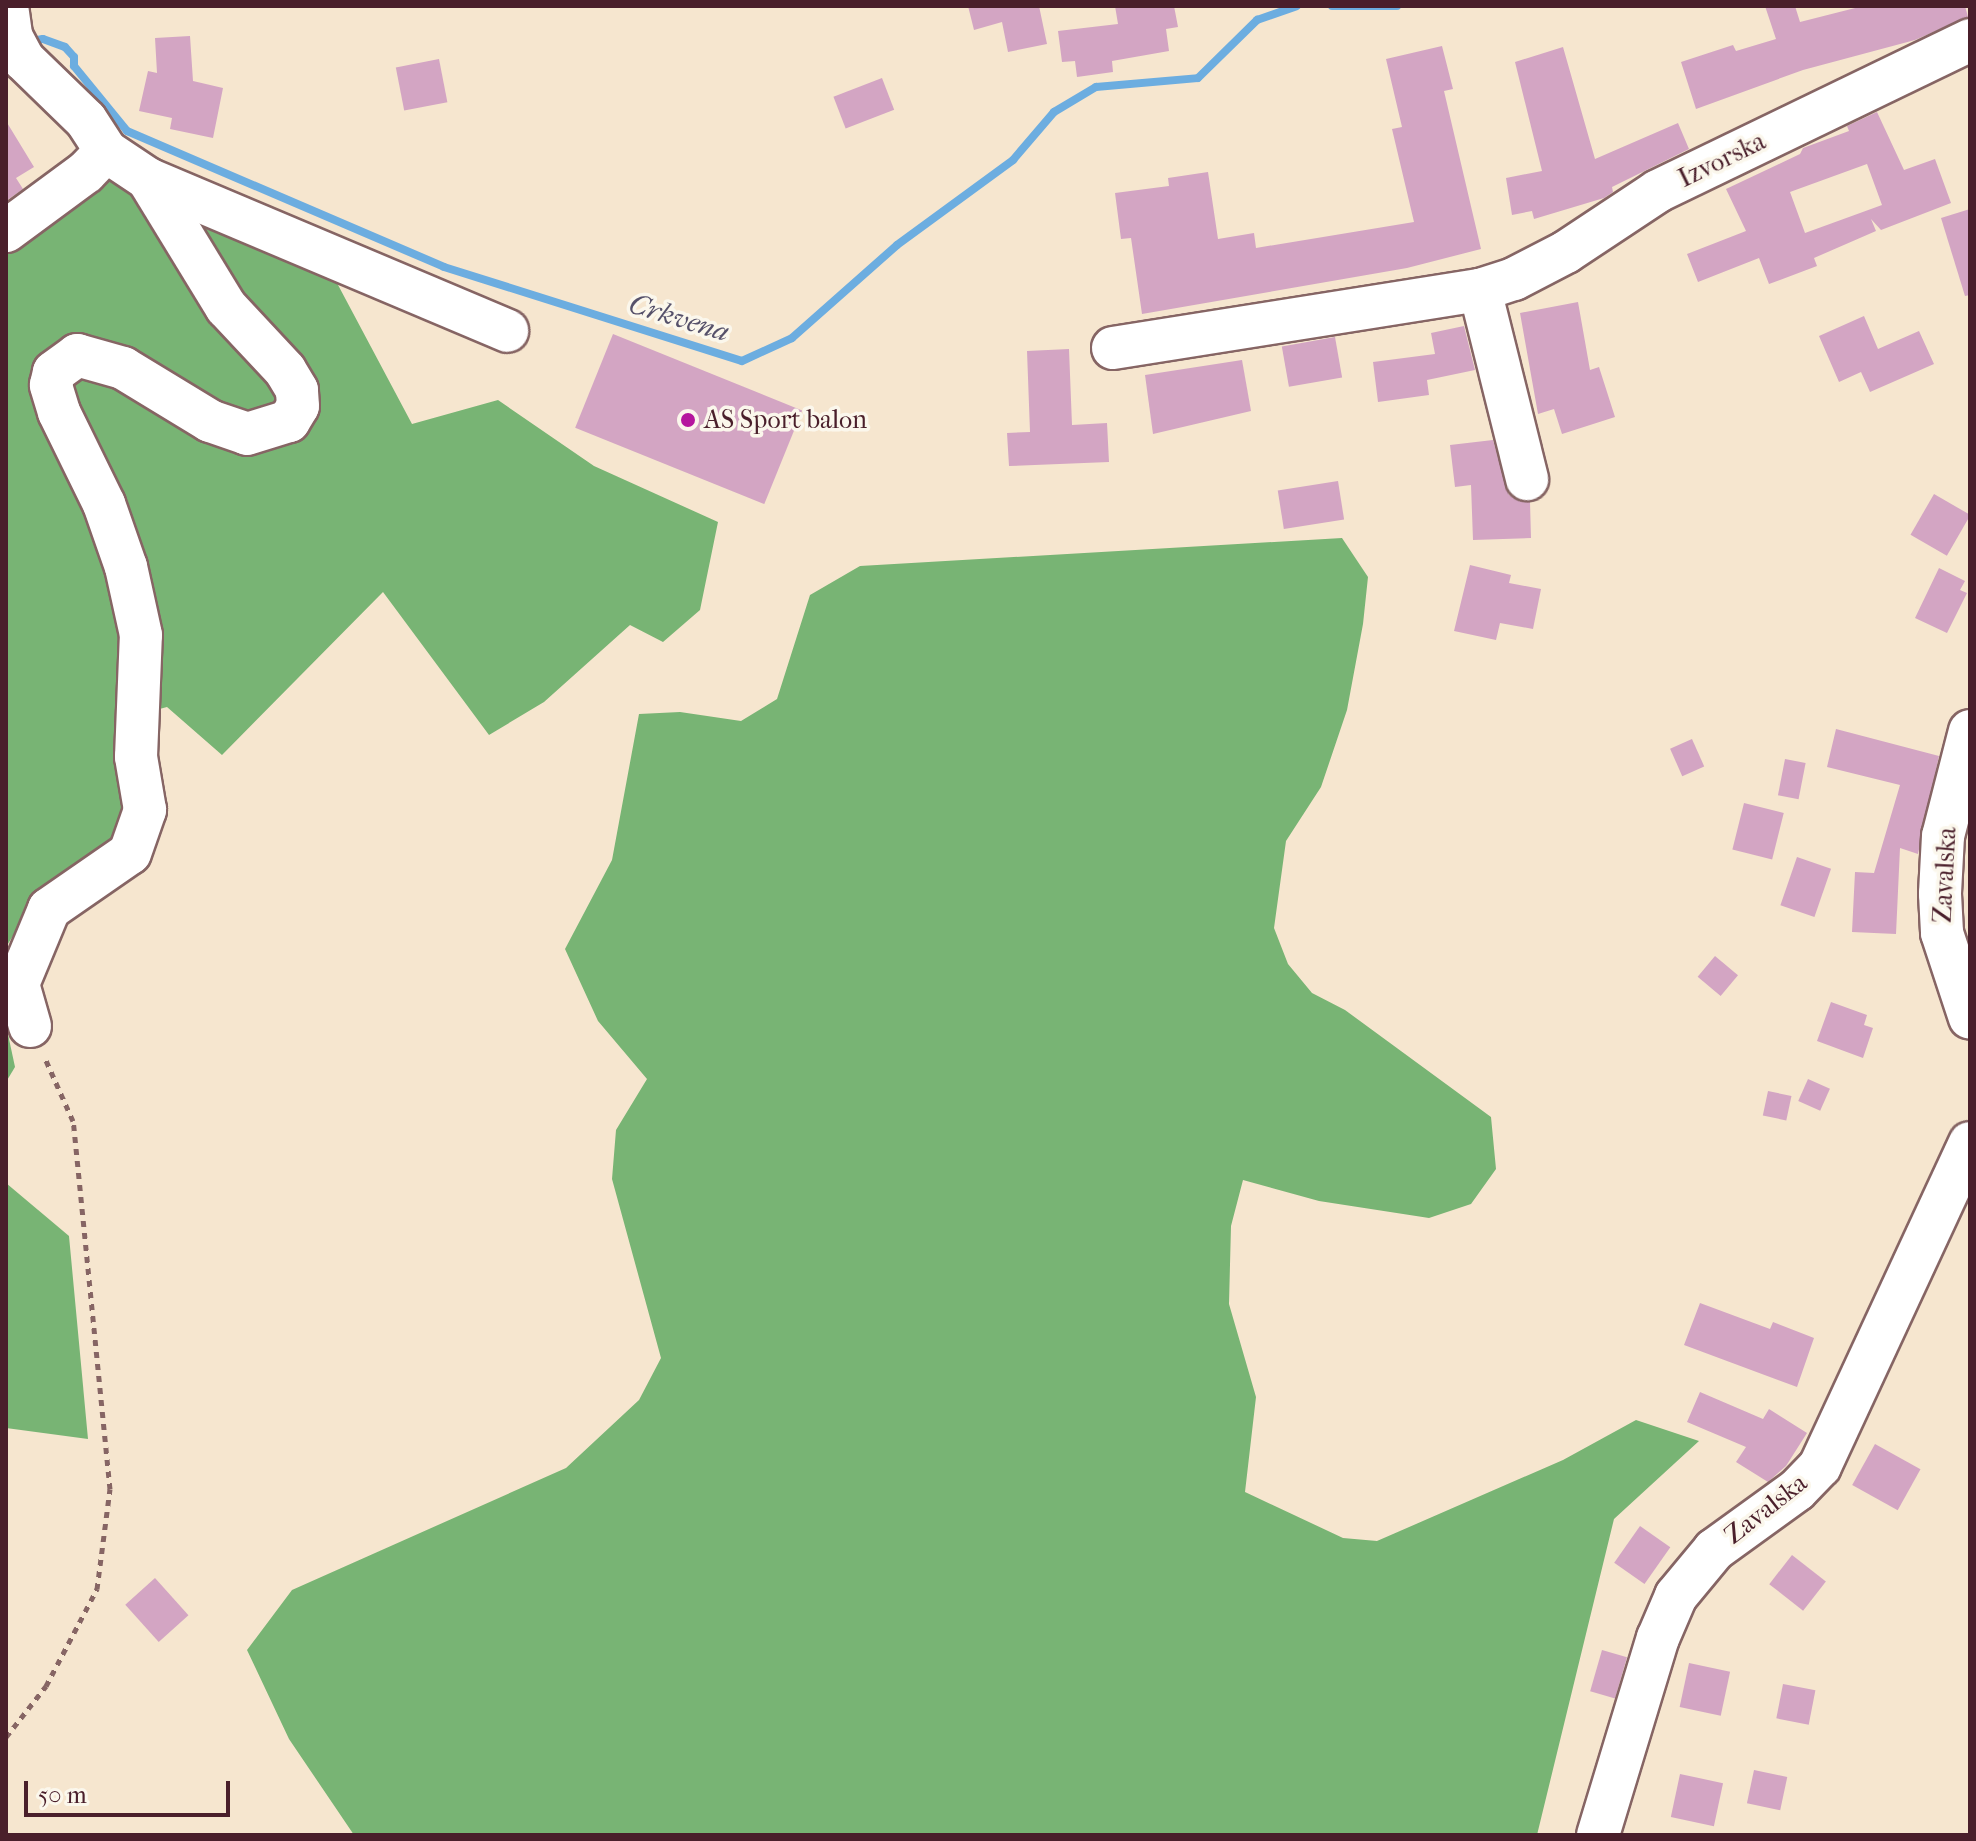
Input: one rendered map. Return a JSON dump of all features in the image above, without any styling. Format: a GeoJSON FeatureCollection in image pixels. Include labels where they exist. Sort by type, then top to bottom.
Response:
{"type":"FeatureCollection","features":[{"type":"Feature","properties":{"kind":"street"},"geometry":{"type":"LineString","coordinates":[[12,31],[86,120],[106,151],[148,179],[507,331]]}},
{"type":"Feature","properties":{"kind":"street","name":"Izvorska"},"geometry":{"type":"LineString","coordinates":[[1113,348],[1480,290],[1566,252],[1658,191],[1970,40]]}},
{"type":"Feature","properties":{"kind":"street"},"geometry":{"type":"LineString","coordinates":[[6,231],[106,151]]}},
{"type":"Feature","properties":{"kind":"street"},"geometry":{"type":"LineString","coordinates":[[30,1026],[18,984],[49,909],[130,853],[145,810],[136,757],[141,635],[126,567],[104,504],[59,412],[51,385],[54,372],[77,355],[123,368],[210,421],[247,434],[289,421],[298,406],[297,390],[285,370],[226,307],[148,179]]}},
{"type":"Feature","properties":{"kind":"street"},"geometry":{"type":"LineString","coordinates":[[1480,290],[1527,479]]}},
{"type":"Feature","properties":{"kind":"street","name":"Zavalska"},"geometry":{"type":"LineString","coordinates":[[1970,731],[1943,836],[1940,894],[1942,933],[1970,1018]]}},
{"type":"Feature","properties":{"kind":"street","name":"Zavalska"},"geometry":{"type":"LineString","coordinates":[[1598,1835],[1658,1638],[1676,1596],[1714,1550],[1797,1490],[1820,1466],[1970,1143]]}},
{"type":"Feature","properties":{"kind":"path"},"geometry":{"type":"LineString","coordinates":[[6,1737],[46,1686],[97,1589],[110,1489],[73,1121],[30,1026]]}},
{"type":"Feature","properties":{"kind":"green space"},"geometry":{"type":"Polygon","coordinates":[[[108,178],[150,208],[178,197],[329,268],[412,424],[498,400],[594,466],[718,522],[700,610],[663,642],[630,625],[544,702],[489,735],[383,592],[222,755],[167,707],[118,720],[129,812],[115,849],[36,899],[6,947],[6,239],[108,178]]]}},
{"type":"Feature","properties":{"kind":"green space"},"geometry":{"type":"Polygon","coordinates":[[[1342,538],[1368,577],[1363,624],[1347,710],[1321,787],[1286,841],[1274,928],[1288,964],[1312,993],[1345,1010],[1491,1117],[1496,1169],[1471,1204],[1429,1218],[1319,1201],[1243,1180],[1231,1226],[1229,1304],[1256,1397],[1245,1492],[1343,1538],[1377,1541],[1563,1460],[1636,1420],[1699,1441],[1614,1519],[1537,1835],[354,1835],[289,1739],[247,1650],[292,1590],[566,1468],[639,1400],[661,1358],[612,1179],[616,1130],[647,1079],[598,1021],[565,949],[612,860],[639,714],[680,712],[741,721],[777,699],[810,595],[860,566],[1342,538]]]}},
{"type":"Feature","properties":{"kind":"green space"},"geometry":{"type":"Polygon","coordinates":[[[6,1025],[15,1067],[6,1082],[6,1025]]]}},
{"type":"Feature","properties":{"kind":"green space"},"geometry":{"type":"Polygon","coordinates":[[[6,1183],[69,1236],[88,1439],[6,1428],[6,1183]]]}},
{"type":"Feature","properties":{"kind":"building"},"geometry":{"type":"Polygon","coordinates":[[[968,6],[1039,6],[1047,44],[1008,52],[1002,22],[974,30],[968,6]]]}},
{"type":"Feature","properties":{"kind":"building"},"geometry":{"type":"Polygon","coordinates":[[[1115,6],[1174,6],[1178,27],[1166,29],[1169,51],[1112,61],[1113,72],[1077,77],[1075,61],[1062,62],[1058,31],[1118,24],[1115,6]]]}},
{"type":"Feature","properties":{"kind":"building"},"geometry":{"type":"Polygon","coordinates":[[[1765,6],[1795,6],[1800,22],[1863,6],[1965,6],[1968,17],[1915,40],[1803,70],[1696,109],[1681,62],[1733,45],[1736,51],[1776,39],[1765,6]]]}},
{"type":"Feature","properties":{"kind":"building"},"geometry":{"type":"Polygon","coordinates":[[[190,36],[193,81],[223,88],[213,138],[170,129],[172,118],[139,111],[148,71],[157,73],[155,38],[190,36]]]}},
{"type":"Feature","properties":{"kind":"building"},"geometry":{"type":"Polygon","coordinates":[[[1442,46],[1453,89],[1444,91],[1481,249],[1407,268],[1142,314],[1131,238],[1121,239],[1115,193],[1169,186],[1168,178],[1208,172],[1218,239],[1254,233],[1256,248],[1414,222],[1392,129],[1402,127],[1386,59],[1442,46]]]}},
{"type":"Feature","properties":{"kind":"building"},"geometry":{"type":"Polygon","coordinates":[[[1563,47],[1595,159],[1678,123],[1689,149],[1612,187],[1613,192],[1604,198],[1534,219],[1532,211],[1512,215],[1506,178],[1542,171],[1515,62],[1563,47]]]}},
{"type":"Feature","properties":{"kind":"building"},"geometry":{"type":"Polygon","coordinates":[[[439,59],[447,102],[404,111],[396,67],[439,59]]]}},
{"type":"Feature","properties":{"kind":"building"},"geometry":{"type":"Polygon","coordinates":[[[882,78],[894,110],[846,128],[833,97],[882,78]]]}},
{"type":"Feature","properties":{"kind":"building"},"geometry":{"type":"Polygon","coordinates":[[[1877,112],[1904,170],[1935,159],[1951,203],[1881,230],[1871,219],[1876,231],[1814,258],[1817,266],[1769,284],[1759,258],[1698,282],[1687,254],[1746,231],[1726,189],[1800,154],[1803,148],[1849,131],[1847,126],[1877,112]],[[1867,164],[1790,192],[1805,233],[1882,205],[1867,164]]]}},
{"type":"Feature","properties":{"kind":"building"},"geometry":{"type":"Polygon","coordinates":[[[6,121],[34,167],[16,178],[23,189],[6,201],[6,121]]]}},
{"type":"Feature","properties":{"kind":"building"},"geometry":{"type":"Polygon","coordinates":[[[1970,209],[1970,295],[1965,296],[1941,218],[1970,209]]]}},
{"type":"Feature","properties":{"kind":"building"},"geometry":{"type":"Polygon","coordinates":[[[1578,302],[1590,370],[1599,367],[1615,417],[1562,434],[1554,409],[1538,414],[1520,313],[1578,302]]]}},
{"type":"Feature","properties":{"kind":"building"},"geometry":{"type":"Polygon","coordinates":[[[1864,316],[1878,349],[1919,331],[1934,364],[1870,392],[1861,372],[1839,382],[1819,336],[1864,316]]]}},
{"type":"Feature","properties":{"kind":"building"},"geometry":{"type":"Polygon","coordinates":[[[1464,326],[1475,370],[1427,380],[1429,395],[1378,402],[1373,362],[1435,354],[1431,333],[1464,326]]]}},
{"type":"Feature","properties":{"kind":"building","name":"AS Sport balon"},"geometry":{"type":"Polygon","coordinates":[[[613,334],[802,410],[764,504],[575,428],[613,334]]]}},
{"type":"Feature","properties":{"kind":"building"},"geometry":{"type":"Polygon","coordinates":[[[1335,337],[1342,377],[1289,387],[1282,346],[1335,337]]]}},
{"type":"Feature","properties":{"kind":"building"},"geometry":{"type":"Polygon","coordinates":[[[1069,349],[1072,425],[1107,423],[1109,462],[1009,466],[1007,433],[1030,432],[1027,351],[1069,349]]]}},
{"type":"Feature","properties":{"kind":"building"},"geometry":{"type":"Polygon","coordinates":[[[1242,360],[1251,411],[1153,434],[1145,375],[1242,360]]]}},
{"type":"Feature","properties":{"kind":"building"},"geometry":{"type":"Polygon","coordinates":[[[1493,440],[1509,495],[1530,502],[1531,538],[1473,540],[1471,485],[1455,487],[1450,445],[1493,440]]]}},
{"type":"Feature","properties":{"kind":"building"},"geometry":{"type":"Polygon","coordinates":[[[1338,481],[1344,520],[1284,529],[1278,491],[1338,481]]]}},
{"type":"Feature","properties":{"kind":"building"},"geometry":{"type":"Polygon","coordinates":[[[1934,494],[1970,515],[1947,556],[1910,535],[1934,494]]]}},
{"type":"Feature","properties":{"kind":"building"},"geometry":{"type":"Polygon","coordinates":[[[1470,565],[1511,575],[1509,583],[1541,589],[1533,629],[1500,623],[1496,640],[1454,631],[1470,565]]]}},
{"type":"Feature","properties":{"kind":"building"},"geometry":{"type":"Polygon","coordinates":[[[1939,568],[1965,581],[1960,590],[1967,593],[1947,633],[1915,618],[1939,568]]]}},
{"type":"Feature","properties":{"kind":"building"},"geometry":{"type":"Polygon","coordinates":[[[1836,729],[1939,756],[1918,854],[1900,848],[1896,934],[1852,932],[1855,872],[1874,873],[1900,785],[1827,767],[1836,729]]]}},
{"type":"Feature","properties":{"kind":"building"},"geometry":{"type":"Polygon","coordinates":[[[1692,739],[1704,766],[1682,776],[1670,749],[1692,739]]]}},
{"type":"Feature","properties":{"kind":"building"},"geometry":{"type":"Polygon","coordinates":[[[1785,759],[1806,763],[1799,799],[1778,795],[1785,759]]]}},
{"type":"Feature","properties":{"kind":"building"},"geometry":{"type":"Polygon","coordinates":[[[1744,803],[1784,813],[1772,859],[1732,850],[1744,803]]]}},
{"type":"Feature","properties":{"kind":"building"},"geometry":{"type":"Polygon","coordinates":[[[1797,857],[1831,869],[1814,917],[1780,905],[1797,857]]]}},
{"type":"Feature","properties":{"kind":"building"},"geometry":{"type":"Polygon","coordinates":[[[1715,956],[1738,975],[1721,996],[1698,977],[1715,956]]]}},
{"type":"Feature","properties":{"kind":"building"},"geometry":{"type":"Polygon","coordinates":[[[1831,1002],[1867,1015],[1864,1025],[1873,1028],[1863,1058],[1817,1041],[1831,1002]]]}},
{"type":"Feature","properties":{"kind":"building"},"geometry":{"type":"Polygon","coordinates":[[[1808,1079],[1830,1089],[1820,1111],[1798,1101],[1808,1079]]]}},
{"type":"Feature","properties":{"kind":"building"},"geometry":{"type":"Polygon","coordinates":[[[1768,1091],[1791,1096],[1786,1120],[1763,1115],[1768,1091]]]}},
{"type":"Feature","properties":{"kind":"building"},"geometry":{"type":"Polygon","coordinates":[[[1700,1303],[1770,1329],[1773,1322],[1814,1338],[1797,1387],[1684,1345],[1700,1303]]]}},
{"type":"Feature","properties":{"kind":"building"},"geometry":{"type":"Polygon","coordinates":[[[1700,1392],[1763,1419],[1769,1409],[1807,1433],[1786,1466],[1768,1482],[1736,1462],[1746,1447],[1687,1422],[1700,1392]]]}},
{"type":"Feature","properties":{"kind":"building"},"geometry":{"type":"Polygon","coordinates":[[[1875,1444],[1920,1469],[1898,1510],[1852,1485],[1875,1444]]]}},
{"type":"Feature","properties":{"kind":"building"},"geometry":{"type":"Polygon","coordinates":[[[1640,1526],[1670,1547],[1644,1584],[1614,1563],[1640,1526]]]}},
{"type":"Feature","properties":{"kind":"building"},"geometry":{"type":"Polygon","coordinates":[[[1792,1555],[1826,1581],[1803,1611],[1769,1584],[1792,1555]]]}},
{"type":"Feature","properties":{"kind":"building"},"geometry":{"type":"Polygon","coordinates":[[[155,1578],[188,1615],[159,1642],[125,1605],[155,1578]]]}},
{"type":"Feature","properties":{"kind":"building"},"geometry":{"type":"Polygon","coordinates":[[[1602,1650],[1627,1657],[1615,1699],[1590,1691],[1602,1650]]]}},
{"type":"Feature","properties":{"kind":"building"},"geometry":{"type":"Polygon","coordinates":[[[1689,1663],[1730,1672],[1721,1716],[1680,1707],[1689,1663]]]}},
{"type":"Feature","properties":{"kind":"building"},"geometry":{"type":"Polygon","coordinates":[[[1783,1684],[1815,1690],[1809,1725],[1776,1718],[1783,1684]]]}},
{"type":"Feature","properties":{"kind":"building"},"geometry":{"type":"Polygon","coordinates":[[[1754,1770],[1787,1777],[1780,1810],[1747,1803],[1754,1770]]]}},
{"type":"Feature","properties":{"kind":"building"},"geometry":{"type":"Polygon","coordinates":[[[1680,1774],[1723,1783],[1714,1826],[1671,1817],[1680,1774]]]}},
{"type":"Feature","properties":{"kind":"waterway","name":"Crkvena"},"geometry":{"type":"LineString","coordinates":[[27,42],[43,39],[65,47],[74,57],[74,66],[127,131],[444,267],[742,361],[792,338],[897,245],[1013,160],[1054,112],[1096,87],[1198,78],[1257,20],[1297,6]]}},
{"type":"Feature","properties":{"kind":"waterway","name":"Crkvena"},"geometry":{"type":"LineString","coordinates":[[1332,6],[1397,6]]}},
{"type":"Feature","properties":{"kind":"place","name":"AS Sport balon"},"geometry":{"type":"Point","coordinates":[688,420]}}]}
